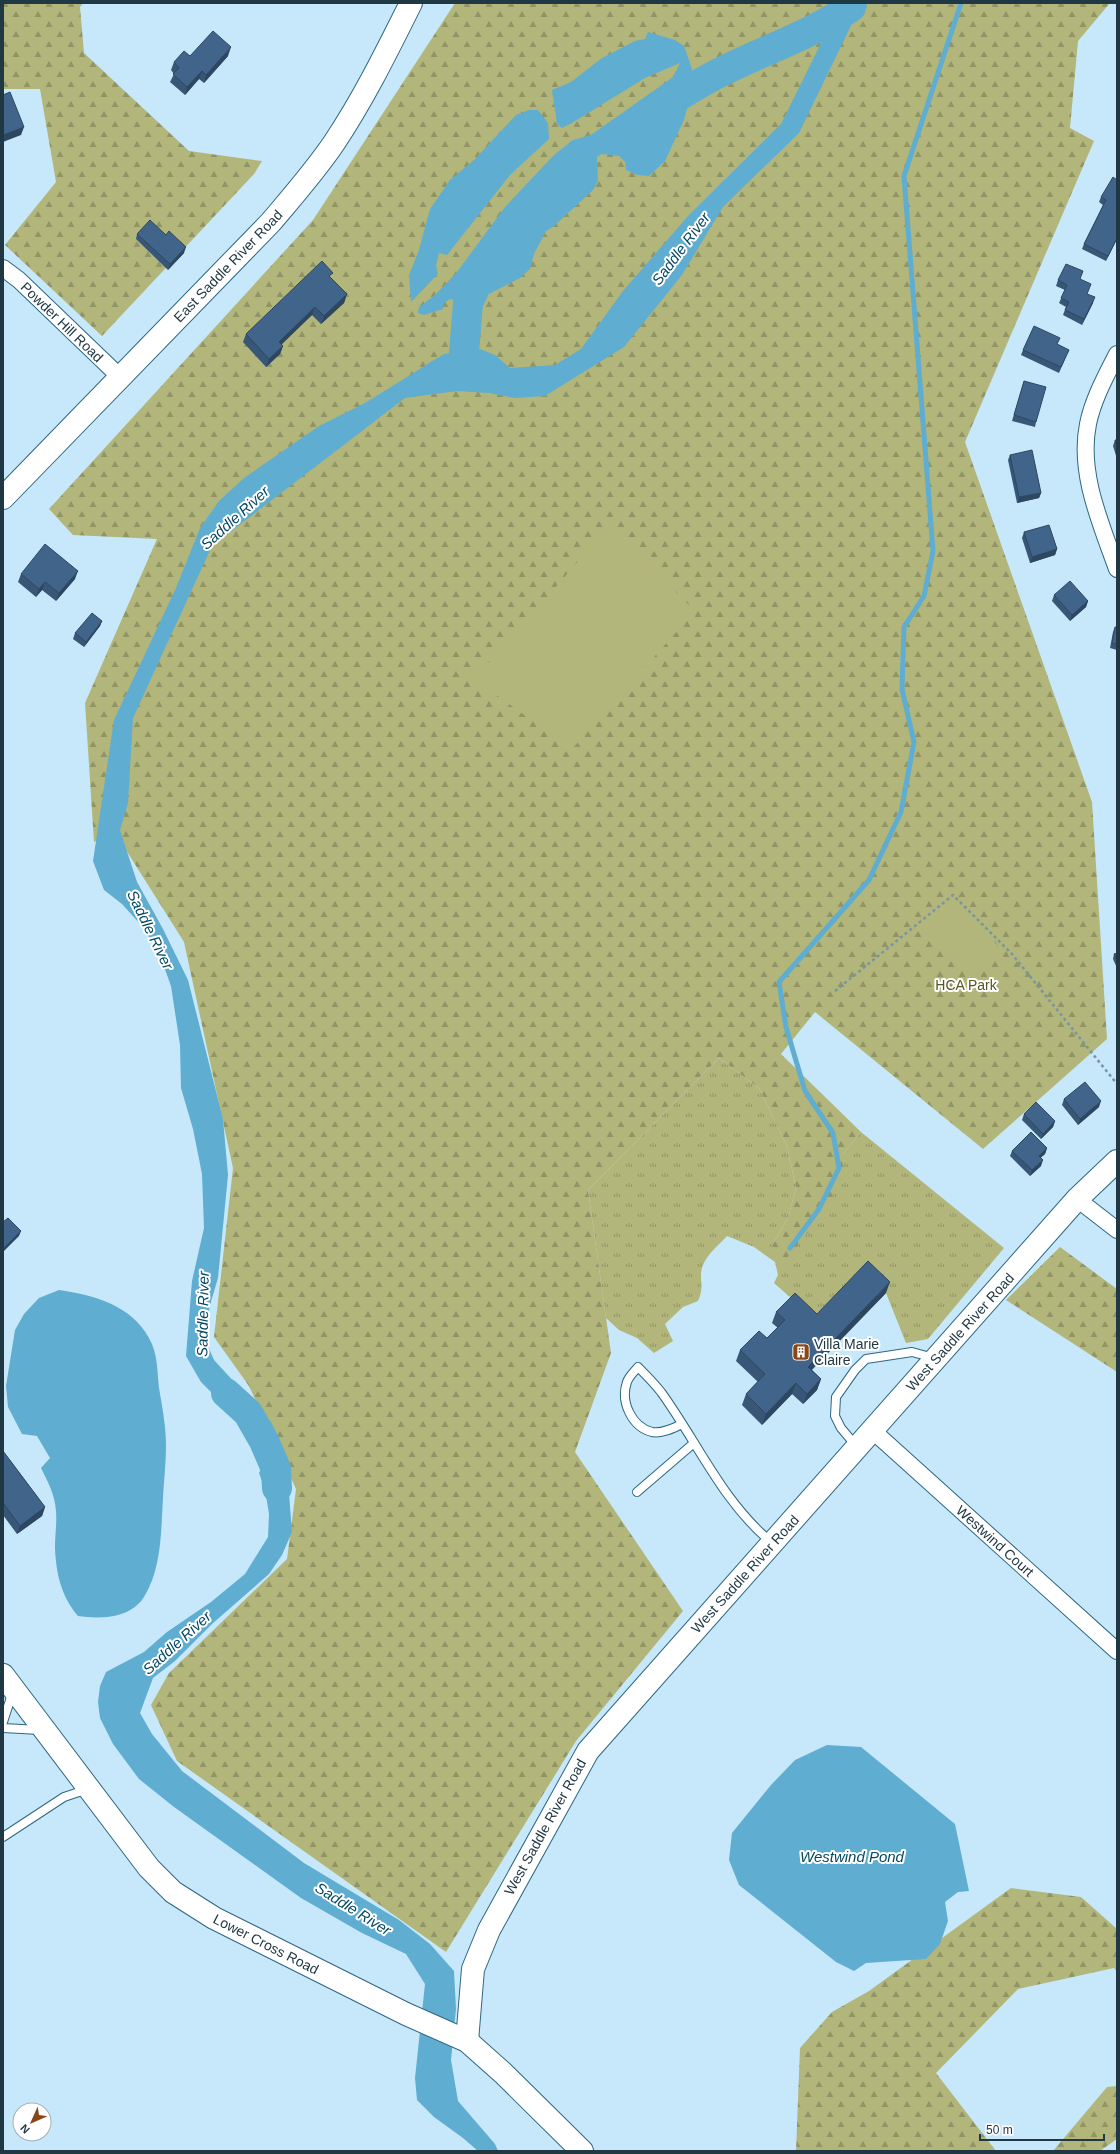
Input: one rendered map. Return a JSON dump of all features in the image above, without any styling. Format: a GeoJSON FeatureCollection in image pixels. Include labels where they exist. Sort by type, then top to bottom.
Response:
{"type":"FeatureCollection","features":[{"type":"Feature","properties":{"kind":"street","name":"East Saddle River Road"},"geometry":{"type":"LineString","coordinates":[[3,498],[271,222],[304,183],[334,143],[361,100],[411,3]]}},
{"type":"Feature","properties":{"kind":"street","name":"Powder Hill Road"},"geometry":{"type":"LineString","coordinates":[[3,268],[19,280],[120,377]]}},
{"type":"Feature","properties":{"kind":"street"},"geometry":{"type":"LineString","coordinates":[[1117,354],[1094,404],[1085,444],[1086,468],[1091,489],[1117,569]]}},
{"type":"Feature","properties":{"kind":"street","name":"West Saddle River Road"},"geometry":{"type":"LineString","coordinates":[[461,2039],[473,1969],[479,1951],[489,1930],[588,1751],[1077,1199],[1117,1161]]}},
{"type":"Feature","properties":{"kind":"street"},"geometry":{"type":"LineString","coordinates":[[1077,1199],[1117,1230]]}},
{"type":"Feature","properties":{"kind":"street","name":"Westwind Court"},"geometry":{"type":"LineString","coordinates":[[872,1430],[1117,1651]]}},
{"type":"Feature","properties":{"kind":"street","name":"Lower Cross Road"},"geometry":{"type":"LineString","coordinates":[[8,1682],[149,1868],[174,1892],[214,1918],[406,2014],[461,2039],[503,2073],[582,2151]]}},
{"type":"Feature","properties":{"kind":"lane"},"geometry":{"type":"LineString","coordinates":[[858,1448],[841,1428],[835,1416],[836,1398],[855,1370],[866,1359],[912,1352],[936,1358]]}},
{"type":"Feature","properties":{"kind":"lane"},"geometry":{"type":"LineString","coordinates":[[682,1424],[668,1430],[653,1432],[640,1426],[630,1415],[626,1388],[627,1381],[638,1367],[660,1391],[682,1424],[734,1504],[758,1532],[771,1543]]}},
{"type":"Feature","properties":{"kind":"lane"},"geometry":{"type":"LineString","coordinates":[[637,1492],[694,1443]]}},
{"type":"Feature","properties":{"kind":"lane"},"geometry":{"type":"LineString","coordinates":[[3,1722],[8,1682]]}},
{"type":"Feature","properties":{"kind":"lane"},"geometry":{"type":"LineString","coordinates":[[3,1728],[44,1730]]}},
{"type":"Feature","properties":{"kind":"lane"},"geometry":{"type":"LineString","coordinates":[[3,1837],[64,1797],[88,1788]]}},
{"type":"Feature","properties":{"kind":"path"},"geometry":{"type":"LineString","coordinates":[[835,991],[953,895],[1012,954],[1117,1084]]}},
{"type":"Feature","properties":{"kind":"green space"},"geometry":{"type":"Polygon","coordinates":[[[3,3],[83,3],[80,7],[84,53],[189,151],[262,161],[254,174],[102,336],[5,245],[56,182],[40,89],[3,89],[3,3]]]}},
{"type":"Feature","properties":{"kind":"green space","name":"HCA Park"},"geometry":{"type":"Polygon","coordinates":[[[455,3],[1110,3],[1078,41],[1070,128],[1094,141],[965,442],[1092,802],[1107,1039],[983,1149],[815,1012],[781,1054],[861,1132],[843,1154],[843,1175],[823,1214],[787,1258],[778,1256],[772,1245],[788,1218],[796,1188],[787,1146],[759,1088],[719,1058],[588,1190],[611,1353],[575,1452],[683,1611],[576,1741],[446,1952],[177,1761],[151,1705],[169,1673],[287,1559],[296,1489],[249,1386],[214,1337],[233,1168],[184,942],[114,831],[94,842],[85,703],[157,539],[73,535],[49,509],[313,220],[455,3]]]}},
{"type":"Feature","properties":{"kind":"green space"},"geometry":{"type":"Polygon","coordinates":[[[609,526],[695,611],[572,749],[488,689],[456,672],[490,662],[609,526]]]}},
{"type":"Feature","properties":{"kind":"green space"},"geometry":{"type":"Polygon","coordinates":[[[953,898],[998,946],[967,975],[922,927],[953,898]]]}},
{"type":"Feature","properties":{"kind":"green space"},"geometry":{"type":"Polygon","coordinates":[[[719,1058],[759,1088],[787,1146],[796,1188],[788,1218],[772,1245],[843,1175],[843,1154],[861,1132],[1004,1248],[928,1339],[906,1343],[886,1293],[864,1272],[817,1321],[774,1283],[778,1275],[775,1262],[754,1247],[727,1236],[704,1263],[701,1274],[701,1291],[698,1301],[683,1307],[665,1324],[673,1341],[654,1353],[637,1338],[619,1330],[606,1318],[588,1190],[719,1058]]]}},
{"type":"Feature","properties":{"kind":"green space"},"geometry":{"type":"Polygon","coordinates":[[[1060,1247],[1117,1289],[1117,1372],[1006,1300],[1060,1247]]]}},
{"type":"Feature","properties":{"kind":"green space"},"geometry":{"type":"Polygon","coordinates":[[[1011,1888],[1081,1897],[1117,1929],[1117,1972],[1114,1968],[1018,1989],[936,2073],[996,2151],[796,2151],[800,2048],[832,2012],[869,1991],[1011,1888]]]}},
{"type":"Feature","properties":{"kind":"green space"},"geometry":{"type":"Polygon","coordinates":[[[1117,2086],[1117,2139],[1100,2151],[1053,2151],[1107,2087],[1117,2086]]]}},
{"type":"Feature","properties":{"kind":"water"},"geometry":{"type":"Polygon","coordinates":[[[841,3],[862,3],[799,133],[723,207],[682,275],[624,347],[545,396],[515,398],[489,393],[457,391],[405,398],[212,546],[133,718],[128,803],[120,830],[137,882],[163,929],[188,980],[223,1119],[228,1175],[218,1278],[210,1305],[204,1337],[214,1360],[271,1422],[286,1455],[292,1532],[282,1555],[269,1574],[212,1624],[175,1661],[153,1678],[140,1713],[152,1734],[182,1771],[304,1863],[399,1920],[430,1944],[454,1971],[456,2009],[451,2060],[458,2101],[495,2144],[498,2151],[478,2151],[434,2117],[417,2100],[415,2078],[425,1984],[406,1954],[362,1933],[301,1898],[174,1807],[139,1779],[113,1744],[100,1718],[98,1702],[100,1686],[106,1672],[144,1652],[167,1632],[211,1602],[245,1574],[268,1537],[269,1514],[265,1489],[259,1473],[267,1460],[268,1445],[261,1430],[251,1420],[235,1414],[214,1395],[201,1382],[186,1356],[192,1281],[204,1228],[202,1174],[193,1129],[181,1088],[180,1045],[171,986],[158,950],[141,925],[122,904],[104,890],[93,861],[114,720],[176,588],[200,528],[219,501],[244,478],[319,426],[365,403],[444,354],[480,349],[495,355],[510,368],[555,365],[581,349],[623,291],[688,216],[781,124],[841,3]]]}},
{"type":"Feature","properties":{"kind":"water"},"geometry":{"type":"Polygon","coordinates":[[[648,32],[675,40],[684,46],[692,69],[689,101],[684,120],[665,161],[649,176],[637,175],[626,170],[625,162],[619,156],[602,154],[597,157],[598,181],[593,190],[554,226],[546,231],[534,254],[530,269],[520,278],[483,297],[464,302],[450,299],[443,304],[443,309],[424,315],[418,313],[419,307],[435,295],[457,272],[505,207],[554,155],[573,140],[591,135],[673,77],[680,63],[645,78],[562,128],[557,124],[552,90],[571,82],[602,58],[635,41],[645,39],[648,32]]]}},
{"type":"Feature","properties":{"kind":"water"},"geometry":{"type":"Polygon","coordinates":[[[529,110],[538,110],[548,123],[549,139],[510,175],[447,255],[439,253],[436,266],[438,274],[411,302],[409,275],[419,250],[430,209],[450,180],[474,160],[516,115],[529,110]]]}},
{"type":"Feature","properties":{"kind":"water"},"geometry":{"type":"Polygon","coordinates":[[[59,1290],[98,1299],[122,1310],[132,1317],[141,1327],[149,1338],[156,1356],[159,1388],[165,1423],[166,1445],[160,1548],[154,1574],[144,1597],[131,1610],[114,1616],[78,1616],[67,1600],[58,1575],[55,1548],[55,1505],[51,1489],[41,1468],[50,1458],[37,1436],[22,1434],[8,1407],[6,1386],[15,1330],[24,1314],[39,1298],[59,1290]]]}},
{"type":"Feature","properties":{"kind":"water","name":"Westwind Pond"},"geometry":{"type":"Polygon","coordinates":[[[827,1745],[861,1747],[955,1824],[969,1891],[958,1892],[945,1902],[948,1921],[940,1944],[926,1959],[866,1963],[854,1971],[836,1962],[739,1885],[729,1860],[732,1833],[771,1785],[795,1760],[827,1745]]]}},
{"type":"Feature","properties":{"kind":"building"},"geometry":{"type":"Polygon","coordinates":[[[213,31],[231,47],[206,75],[202,71],[187,87],[173,74],[179,68],[174,62],[184,51],[190,56],[213,31]]]}},
{"type":"Feature","properties":{"kind":"building"},"geometry":{"type":"Polygon","coordinates":[[[10,92],[24,127],[3,135],[3,95],[10,92]]]}},
{"type":"Feature","properties":{"kind":"building"},"geometry":{"type":"Polygon","coordinates":[[[1113,177],[1117,180],[1117,238],[1108,256],[1084,244],[1106,200],[1101,197],[1113,177]]]}},
{"type":"Feature","properties":{"kind":"building"},"geometry":{"type":"Polygon","coordinates":[[[150,220],[166,235],[169,231],[186,247],[170,264],[137,234],[150,220]]]}},
{"type":"Feature","properties":{"kind":"building"},"geometry":{"type":"Polygon","coordinates":[[[322,261],[333,273],[329,276],[347,294],[324,316],[315,307],[279,342],[283,346],[269,359],[246,334],[322,261]]]}},
{"type":"Feature","properties":{"kind":"building"},"geometry":{"type":"Polygon","coordinates":[[[1066,264],[1083,271],[1080,279],[1091,284],[1087,294],[1095,297],[1084,319],[1065,310],[1069,302],[1061,298],[1067,285],[1058,280],[1066,264]]]}},
{"type":"Feature","properties":{"kind":"building"},"geometry":{"type":"Polygon","coordinates":[[[1034,326],[1060,338],[1057,344],[1069,350],[1061,367],[1023,350],[1034,326]]]}},
{"type":"Feature","properties":{"kind":"building"},"geometry":{"type":"Polygon","coordinates":[[[1024,381],[1046,387],[1036,422],[1014,415],[1024,381]]]}},
{"type":"Feature","properties":{"kind":"building"},"geometry":{"type":"Polygon","coordinates":[[[1032,450],[1041,493],[1019,497],[1010,455],[1032,450]]]}},
{"type":"Feature","properties":{"kind":"building"},"geometry":{"type":"Polygon","coordinates":[[[1049,525],[1057,549],[1032,557],[1024,532],[1049,525]]]}},
{"type":"Feature","properties":{"kind":"building"},"geometry":{"type":"Polygon","coordinates":[[[45,544],[78,571],[59,593],[45,582],[39,589],[21,574],[45,544]]]}},
{"type":"Feature","properties":{"kind":"building"},"geometry":{"type":"Polygon","coordinates":[[[1070,581],[1088,601],[1072,615],[1054,595],[1070,581]]]}},
{"type":"Feature","properties":{"kind":"building"},"geometry":{"type":"Polygon","coordinates":[[[92,613],[102,621],[86,642],[75,633],[92,613]]]}},
{"type":"Feature","properties":{"kind":"building"},"geometry":{"type":"Polygon","coordinates":[[[1115,627],[1117,627],[1117,644],[1112,643],[1115,627]]]}},
{"type":"Feature","properties":{"kind":"building"},"geometry":{"type":"Polygon","coordinates":[[[1085,1082],[1101,1101],[1080,1119],[1064,1099],[1085,1082]]]}},
{"type":"Feature","properties":{"kind":"building"},"geometry":{"type":"Polygon","coordinates":[[[1036,1102],[1055,1121],[1043,1134],[1024,1114],[1036,1102]]]}},
{"type":"Feature","properties":{"kind":"building"},"geometry":{"type":"Polygon","coordinates":[[[1031,1132],[1047,1148],[1039,1156],[1043,1160],[1032,1170],[1012,1151],[1031,1132]]]}},
{"type":"Feature","properties":{"kind":"building"},"geometry":{"type":"Polygon","coordinates":[[[8,1218],[21,1231],[3,1249],[3,1222],[8,1218]]]}},
{"type":"Feature","properties":{"kind":"building","name":"Villa Marie Claire"},"geometry":{"type":"Polygon","coordinates":[[[868,1261],[890,1282],[808,1367],[821,1379],[807,1394],[796,1383],[766,1414],[746,1394],[765,1374],[740,1350],[759,1331],[767,1338],[785,1320],[776,1312],[795,1293],[817,1314],[868,1261]]]}},
{"type":"Feature","properties":{"kind":"building"},"geometry":{"type":"Polygon","coordinates":[[[3,1451],[45,1507],[20,1526],[3,1503],[3,1451]]]}},
{"type":"Feature","properties":{"kind":"waterway","name":"Saddle River"},"geometry":{"type":"LineString","coordinates":[[655,110],[714,75],[821,26],[851,7],[852,3]]}},
{"type":"Feature","properties":{"kind":"waterway"},"geometry":{"type":"LineString","coordinates":[[790,1248],[819,1209],[839,1168],[833,1133],[805,1091],[786,1027],[779,982],[869,880],[901,812],[914,742],[902,689],[904,627],[924,596],[933,551],[904,176],[961,3]]}},
{"type":"Feature","properties":{"kind":"waterway","name":"Saddle River"},"geometry":{"type":"LineString","coordinates":[[438,375],[463,365],[468,303],[487,262]]}},
{"type":"Feature","properties":{"kind":"waterway","name":"Saddle River"},"geometry":{"type":"LineString","coordinates":[[226,1393],[248,1413],[264,1441],[276,1469],[277,1488]]}},
{"type":"Feature","properties":{"kind":"place","name":"Villa Marie Claire"},"geometry":{"type":"Point","coordinates":[801,1352]}}]}
